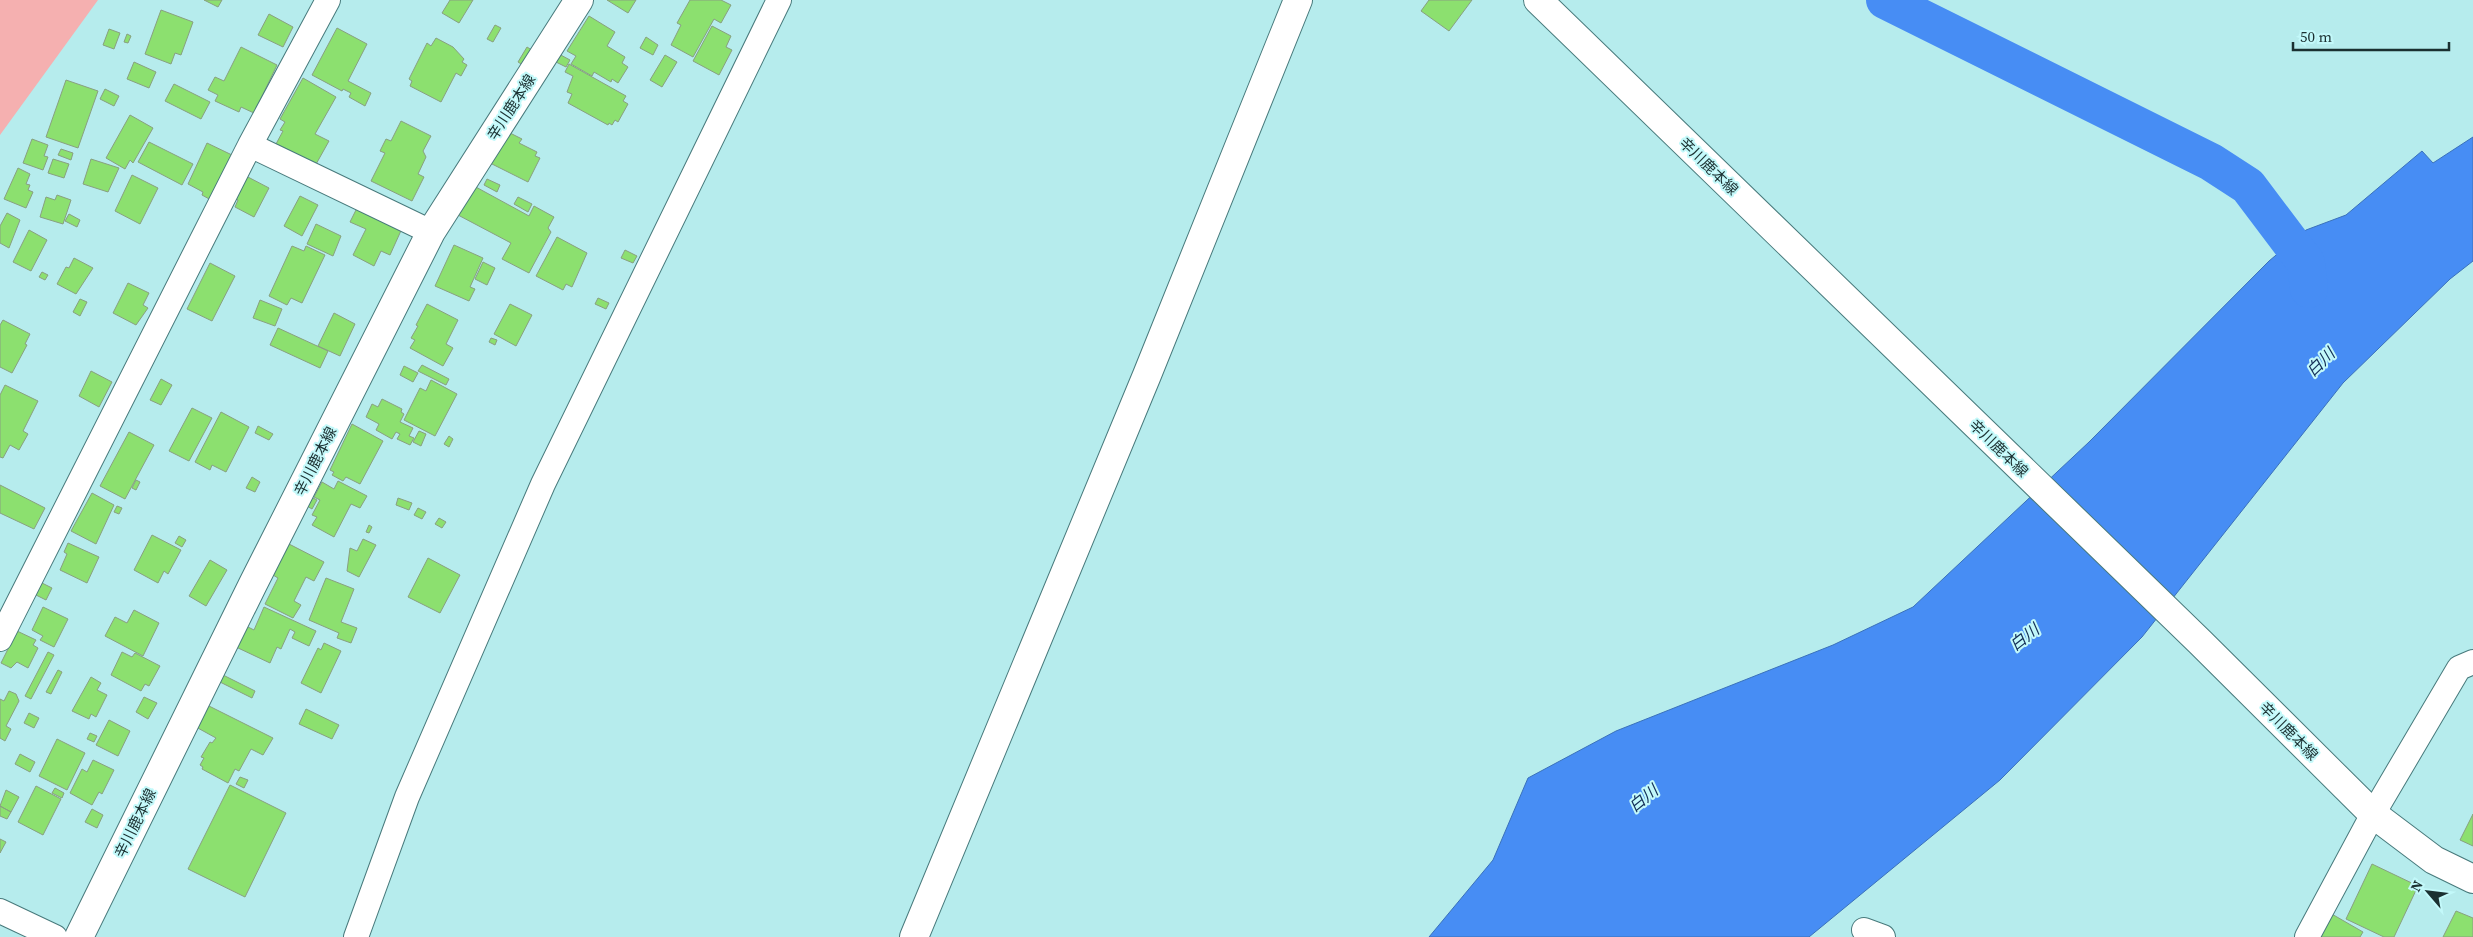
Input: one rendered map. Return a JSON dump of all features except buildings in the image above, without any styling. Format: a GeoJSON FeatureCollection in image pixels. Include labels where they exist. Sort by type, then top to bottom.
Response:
{"type":"FeatureCollection","features":[{"type":"Feature","properties":{"kind":"main road","name":"辛川鹿本線"},"geometry":{"type":"LineString","coordinates":[[78,937],[258,575],[432,232],[579,0]]}},
{"type":"Feature","properties":{"kind":"main road"},"geometry":{"type":"LineString","coordinates":[[914,937],[1147,374],[1298,0]]}},
{"type":"Feature","properties":{"kind":"main road","name":"辛川鹿本線"},"geometry":{"type":"LineString","coordinates":[[1538,0],[2200,642],[2373,814],[2434,860],[2473,879]]}},
{"type":"Feature","properties":{"kind":"street"},"geometry":{"type":"LineString","coordinates":[[0,639],[250,145],[328,0]]}},
{"type":"Feature","properties":{"kind":"street"},"geometry":{"type":"LineString","coordinates":[[356,937],[407,797],[543,484],[779,0]]}},
{"type":"Feature","properties":{"kind":"street"},"geometry":{"type":"LineString","coordinates":[[250,145],[432,232]]}},
{"type":"Feature","properties":{"kind":"street"},"geometry":{"type":"LineString","coordinates":[[2307,937],[2373,814],[2459,668],[2473,662]]}},
{"type":"Feature","properties":{"kind":"street"},"geometry":{"type":"LineString","coordinates":[[0,910],[54,937]]}},
{"type":"Feature","properties":{"kind":"shaded area"},"geometry":{"type":"Polygon","coordinates":[[[0,0],[98,0],[0,135],[0,0]]]}},
{"type":"Feature","properties":{"kind":"water","name":"白川"},"geometry":{"type":"Polygon","coordinates":[[[2473,137],[2473,261],[2450,279],[2343,383],[2142,637],[2000,780],[1809,937],[1429,937],[1493,860],[1528,778],[1616,731],[1833,645],[1913,607],[2089,442],[2269,261],[2306,230],[2346,215],[2422,151],[2433,163],[2473,137]]]}},
{"type":"Feature","properties":{"kind":"waterway"},"geometry":{"type":"LineString","coordinates":[[1885,0],[2211,162],[2248,186],[2306,263],[2309,289]]}}]}
